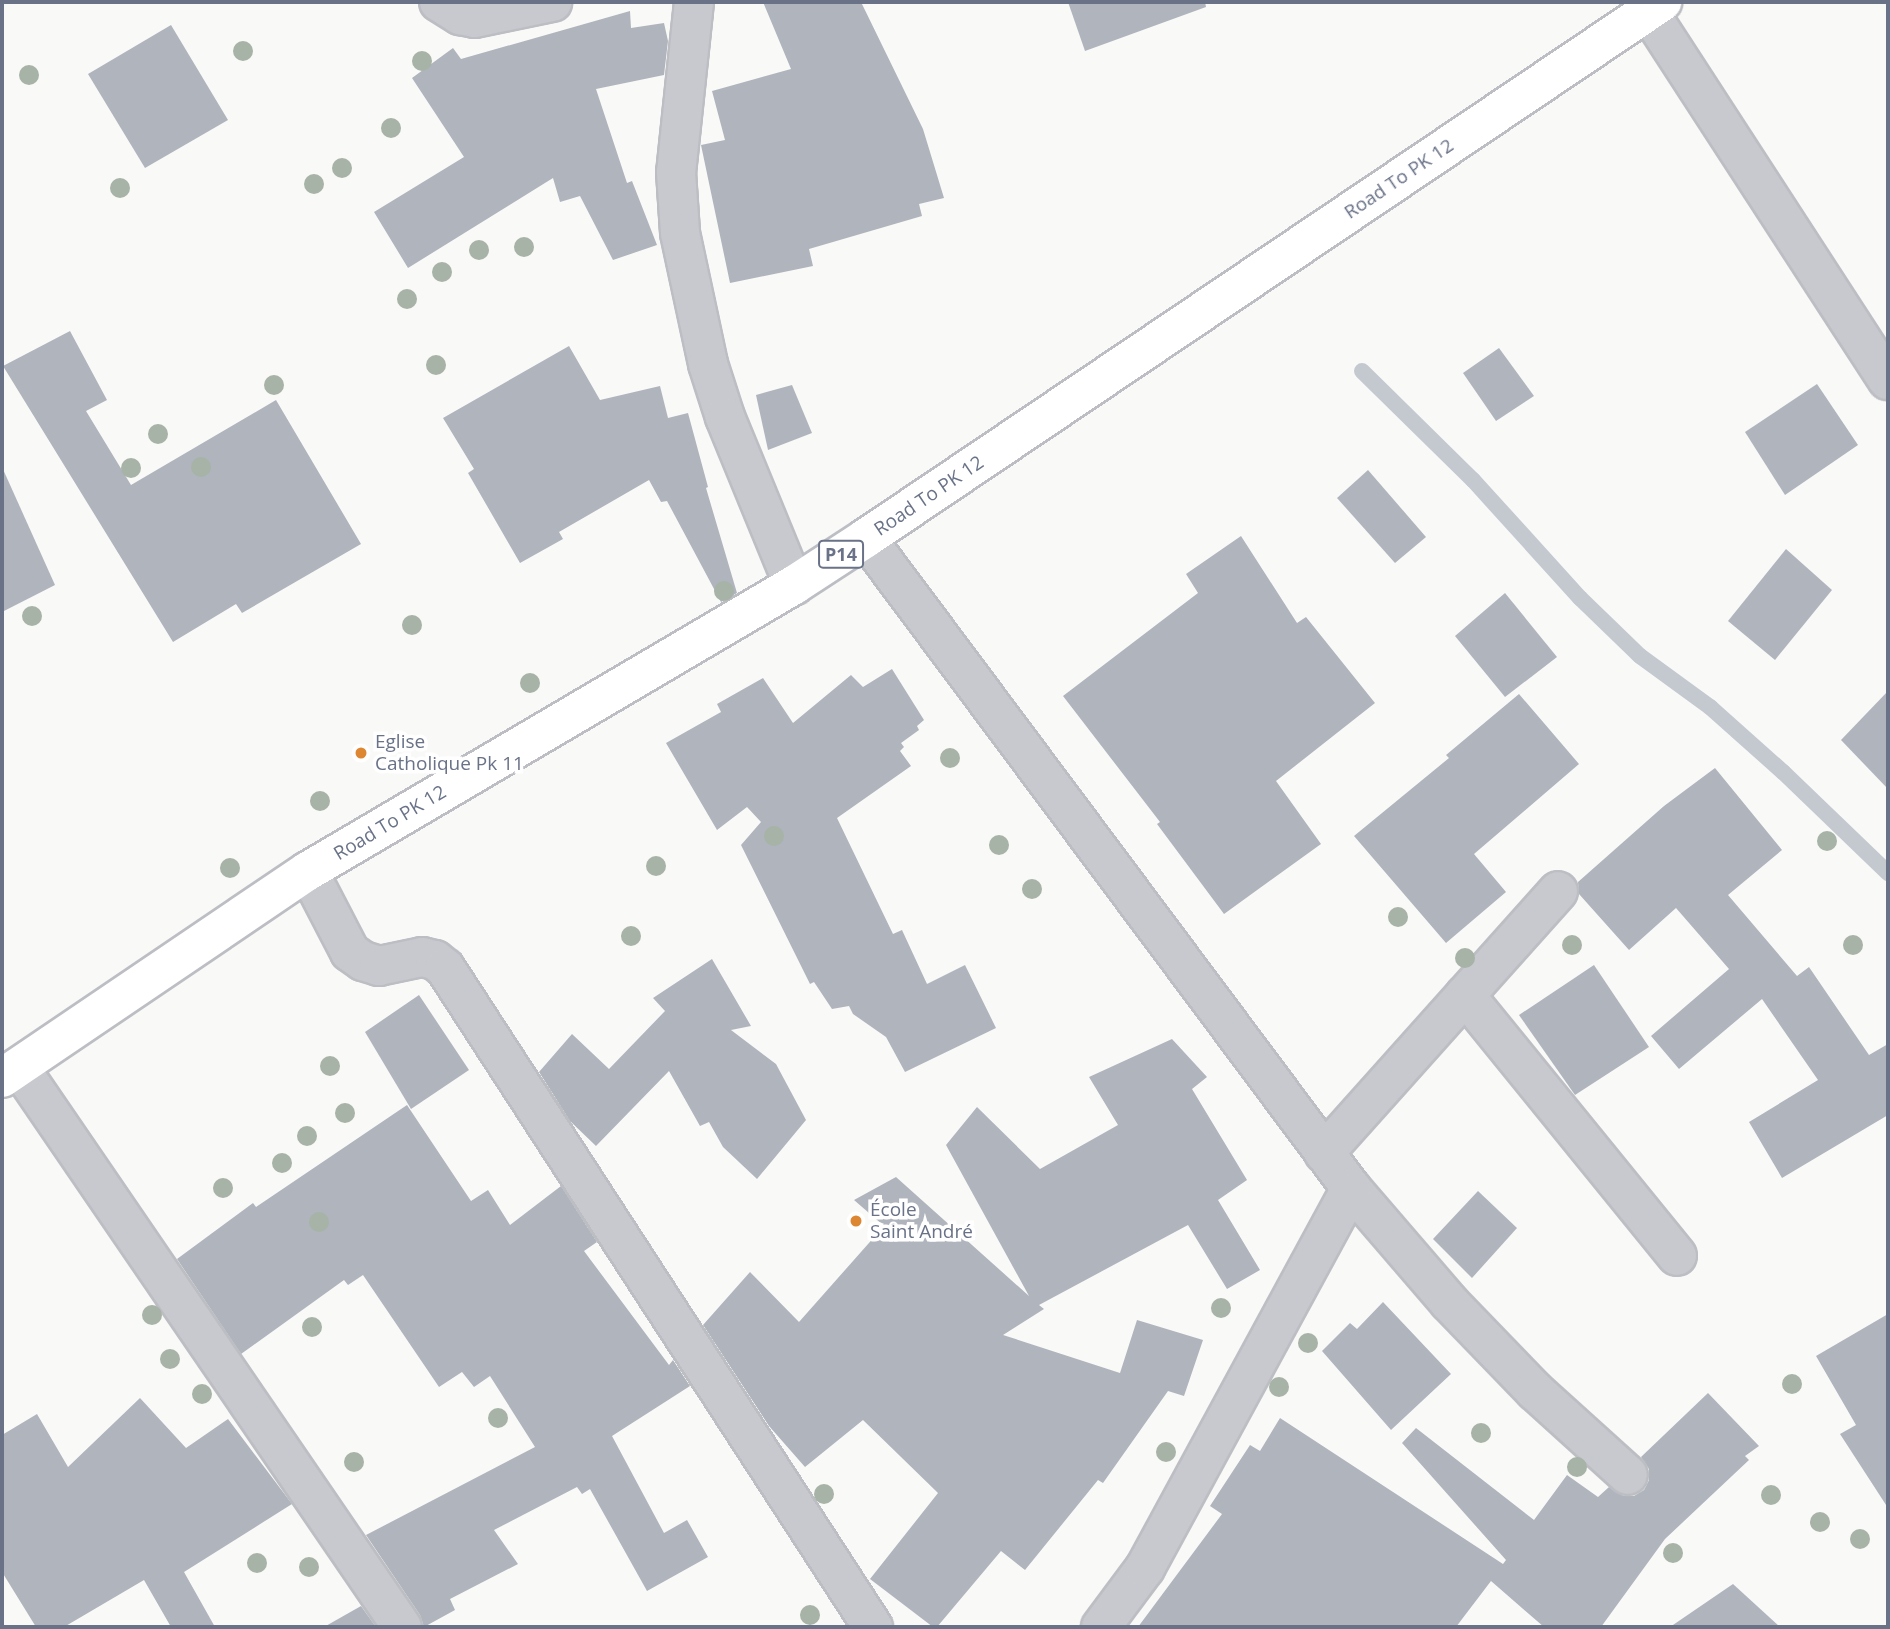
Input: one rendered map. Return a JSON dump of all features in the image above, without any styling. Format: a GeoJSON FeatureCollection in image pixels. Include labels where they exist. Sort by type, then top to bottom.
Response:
{"type":"FeatureCollection","features":[{"type":"Feature","properties":{"kind":"main road","name":"Road To PK 12"},"geometry":{"type":"LineString","coordinates":[[10,1072],[308,872],[794,585],[1655,6]]}},
{"type":"Feature","properties":{"kind":"street"},"geometry":{"type":"LineString","coordinates":[[439,2],[460,15],[475,18],[552,2]]}},
{"type":"Feature","properties":{"kind":"street"},"geometry":{"type":"LineString","coordinates":[[694,2],[676,172],[680,233],[708,364],[725,417],[794,585]]}},
{"type":"Feature","properties":{"kind":"street"},"geometry":{"type":"LineString","coordinates":[[1655,6],[1888,380]]}},
{"type":"Feature","properties":{"kind":"street"},"geometry":{"type":"LineString","coordinates":[[866,538],[1350,1188],[1449,1302],[1535,1391],[1628,1475]]}},
{"type":"Feature","properties":{"kind":"street"},"geometry":{"type":"LineString","coordinates":[[308,872],[350,952],[363,961],[379,966],[422,957],[435,960],[445,968],[873,1627]]}},
{"type":"Feature","properties":{"kind":"street"},"geometry":{"type":"LineString","coordinates":[[1324,1153],[1558,891]]}},
{"type":"Feature","properties":{"kind":"street"},"geometry":{"type":"LineString","coordinates":[[1465,995],[1677,1256]]}},
{"type":"Feature","properties":{"kind":"street"},"geometry":{"type":"LineString","coordinates":[[10,1072],[401,1627]]}},
{"type":"Feature","properties":{"kind":"street"},"geometry":{"type":"LineString","coordinates":[[1101,1627],[1145,1568],[1350,1188]]}},
{"type":"Feature","properties":{"kind":"building"},"geometry":{"type":"Polygon","coordinates":[[[763,2],[861,2],[923,129],[944,198],[919,204],[922,216],[809,249],[813,266],[730,283],[701,145],[725,140],[712,91],[791,69],[763,2]]]}},
{"type":"Feature","properties":{"kind":"building"},"geometry":{"type":"Polygon","coordinates":[[[1068,2],[1205,2],[1206,7],[1085,51],[1068,2]]]}},
{"type":"Feature","properties":{"kind":"building"},"geometry":{"type":"Polygon","coordinates":[[[630,11],[631,28],[664,23],[668,41],[664,75],[596,89],[627,183],[632,181],[657,245],[613,260],[580,196],[560,202],[553,178],[408,268],[374,212],[464,157],[412,78],[453,48],[461,59],[630,11]]]}},
{"type":"Feature","properties":{"kind":"building"},"geometry":{"type":"Polygon","coordinates":[[[171,25],[228,120],[145,168],[88,74],[171,25]]]}},
{"type":"Feature","properties":{"kind":"building"},"geometry":{"type":"Polygon","coordinates":[[[70,331],[107,400],[86,411],[131,485],[276,400],[361,544],[242,613],[236,604],[173,642],[3,366],[70,331]]]}},
{"type":"Feature","properties":{"kind":"building"},"geometry":{"type":"Polygon","coordinates":[[[569,346],[600,400],[660,386],[668,418],[688,413],[708,487],[706,488],[737,593],[721,602],[667,501],[661,502],[649,480],[559,532],[563,539],[520,563],[468,473],[474,469],[443,418],[569,346]]]}},
{"type":"Feature","properties":{"kind":"building"},"geometry":{"type":"Polygon","coordinates":[[[1499,348],[1534,396],[1496,421],[1463,373],[1499,348]]]}},
{"type":"Feature","properties":{"kind":"building"},"geometry":{"type":"Polygon","coordinates":[[[1817,384],[1858,445],[1785,495],[1745,432],[1817,384]]]}},
{"type":"Feature","properties":{"kind":"building"},"geometry":{"type":"Polygon","coordinates":[[[792,385],[812,433],[768,450],[756,395],[792,385]]]}},
{"type":"Feature","properties":{"kind":"building"},"geometry":{"type":"Polygon","coordinates":[[[2,467],[55,585],[2,612],[2,467]]]}},
{"type":"Feature","properties":{"kind":"building"},"geometry":{"type":"Polygon","coordinates":[[[1368,470],[1426,537],[1395,563],[1337,498],[1368,470]]]}},
{"type":"Feature","properties":{"kind":"building"},"geometry":{"type":"Polygon","coordinates":[[[1241,536],[1297,623],[1306,617],[1375,703],[1276,781],[1321,844],[1224,914],[1157,824],[1160,822],[1063,696],[1198,593],[1186,574],[1241,536]]]}},
{"type":"Feature","properties":{"kind":"building"},"geometry":{"type":"Polygon","coordinates":[[[1786,549],[1832,590],[1775,660],[1728,621],[1786,549]]]}},
{"type":"Feature","properties":{"kind":"building"},"geometry":{"type":"Polygon","coordinates":[[[1505,593],[1557,657],[1505,697],[1455,636],[1505,593]]]}},
{"type":"Feature","properties":{"kind":"building"},"geometry":{"type":"Polygon","coordinates":[[[892,669],[924,720],[917,726],[919,730],[901,743],[904,747],[900,751],[911,766],[837,818],[893,934],[902,930],[927,984],[965,965],[996,1028],[905,1072],[886,1037],[853,1014],[849,1006],[832,1009],[814,982],[810,984],[741,845],[761,822],[747,807],[717,830],[666,743],[721,712],[717,704],[763,678],[793,723],[851,675],[863,687],[892,669]]]}},
{"type":"Feature","properties":{"kind":"building"},"geometry":{"type":"Polygon","coordinates":[[[1888,691],[1888,789],[1841,740],[1888,691]]]}},
{"type":"Feature","properties":{"kind":"building"},"geometry":{"type":"Polygon","coordinates":[[[1519,694],[1579,764],[1474,854],[1506,892],[1446,943],[1354,836],[1449,758],[1446,755],[1519,694]]]}},
{"type":"Feature","properties":{"kind":"building"},"geometry":{"type":"Polygon","coordinates":[[[1715,768],[1782,850],[1728,895],[1797,976],[1809,967],[1869,1055],[1888,1044],[1888,1115],[1782,1178],[1749,1122],[1818,1080],[1762,999],[1679,1069],[1651,1036],[1729,969],[1676,908],[1629,950],[1579,894],[1578,882],[1664,806],[1715,768]]]}},
{"type":"Feature","properties":{"kind":"building"},"geometry":{"type":"Polygon","coordinates":[[[712,959],[751,1026],[731,1030],[776,1064],[806,1120],[757,1179],[723,1147],[709,1122],[700,1126],[669,1071],[596,1146],[570,1121],[539,1072],[572,1034],[609,1069],[665,1011],[653,998],[712,959]]]}},
{"type":"Feature","properties":{"kind":"building"},"geometry":{"type":"Polygon","coordinates":[[[1594,965],[1649,1047],[1575,1095],[1519,1015],[1594,965]]]}},
{"type":"Feature","properties":{"kind":"building"},"geometry":{"type":"Polygon","coordinates":[[[419,995],[469,1070],[411,1109],[365,1032],[419,995]]]}},
{"type":"Feature","properties":{"kind":"building"},"geometry":{"type":"Polygon","coordinates":[[[1172,1039],[1207,1077],[1192,1089],[1247,1180],[1218,1200],[1260,1270],[1227,1289],[1188,1225],[1039,1305],[1044,1309],[1003,1335],[1120,1373],[1137,1320],[1203,1340],[1184,1396],[1168,1391],[1103,1483],[1098,1480],[1025,1570],[1001,1551],[937,1627],[933,1627],[870,1579],[938,1493],[863,1420],[805,1467],[769,1426],[703,1325],[750,1272],[799,1322],[884,1226],[854,1200],[896,1177],[1029,1296],[946,1145],[977,1107],[1040,1169],[1118,1125],[1089,1077],[1172,1039]]]}},
{"type":"Feature","properties":{"kind":"building"},"geometry":{"type":"Polygon","coordinates":[[[407,1105],[471,1201],[488,1190],[510,1225],[561,1186],[597,1242],[584,1251],[669,1365],[673,1360],[690,1386],[612,1436],[664,1533],[687,1520],[708,1557],[647,1591],[590,1489],[582,1494],[577,1487],[494,1530],[518,1564],[450,1599],[455,1610],[424,1627],[420,1615],[366,1535],[535,1447],[490,1376],[474,1387],[462,1372],[439,1387],[363,1275],[348,1285],[344,1280],[241,1354],[177,1259],[253,1203],[256,1207],[407,1105]]]}},
{"type":"Feature","properties":{"kind":"building"},"geometry":{"type":"Polygon","coordinates":[[[1478,1191],[1517,1228],[1472,1278],[1433,1239],[1478,1191]]]}},
{"type":"Feature","properties":{"kind":"building"},"geometry":{"type":"Polygon","coordinates":[[[1383,1302],[1451,1374],[1391,1430],[1322,1351],[1350,1323],[1357,1329],[1383,1302]]]}},
{"type":"Feature","properties":{"kind":"building"},"geometry":{"type":"Polygon","coordinates":[[[1888,1314],[1888,1508],[1840,1434],[1856,1425],[1816,1356],[1888,1314]]]}},
{"type":"Feature","properties":{"kind":"building"},"geometry":{"type":"Polygon","coordinates":[[[1708,1393],[1759,1446],[1745,1456],[1749,1460],[1665,1539],[1601,1627],[1544,1627],[1491,1581],[1456,1627],[1138,1627],[1222,1514],[1210,1506],[1250,1445],[1260,1451],[1280,1418],[1503,1564],[1506,1560],[1402,1443],[1416,1428],[1534,1520],[1567,1475],[1598,1497],[1609,1487],[1624,1496],[1634,1496],[1644,1490],[1649,1480],[1649,1469],[1641,1457],[1708,1393]]]}},
{"type":"Feature","properties":{"kind":"building"},"geometry":{"type":"Polygon","coordinates":[[[140,1398],[186,1448],[228,1419],[292,1504],[184,1572],[215,1627],[171,1627],[144,1580],[64,1627],[36,1627],[2,1572],[2,1435],[37,1414],[68,1467],[140,1398]]]}},
{"type":"Feature","properties":{"kind":"building"},"geometry":{"type":"Polygon","coordinates":[[[1733,1584],[1780,1627],[1670,1627],[1733,1584]]]}},
{"type":"Feature","properties":{"kind":"building"},"geometry":{"type":"Polygon","coordinates":[[[361,1606],[376,1627],[324,1627],[361,1606]]]}},
{"type":"Feature","properties":{"kind":"waterway"},"geometry":{"type":"LineString","coordinates":[[1362,371],[1473,480],[1580,598],[1640,656],[1710,707],[1783,772],[1888,873]]}},
{"type":"Feature","properties":{"kind":"place","name":"Eglise Catholique Pk 11"},"geometry":{"type":"Point","coordinates":[361,753]}},
{"type":"Feature","properties":{"kind":"place","name":"École Saint André"},"geometry":{"type":"Point","coordinates":[856,1221]}}]}
